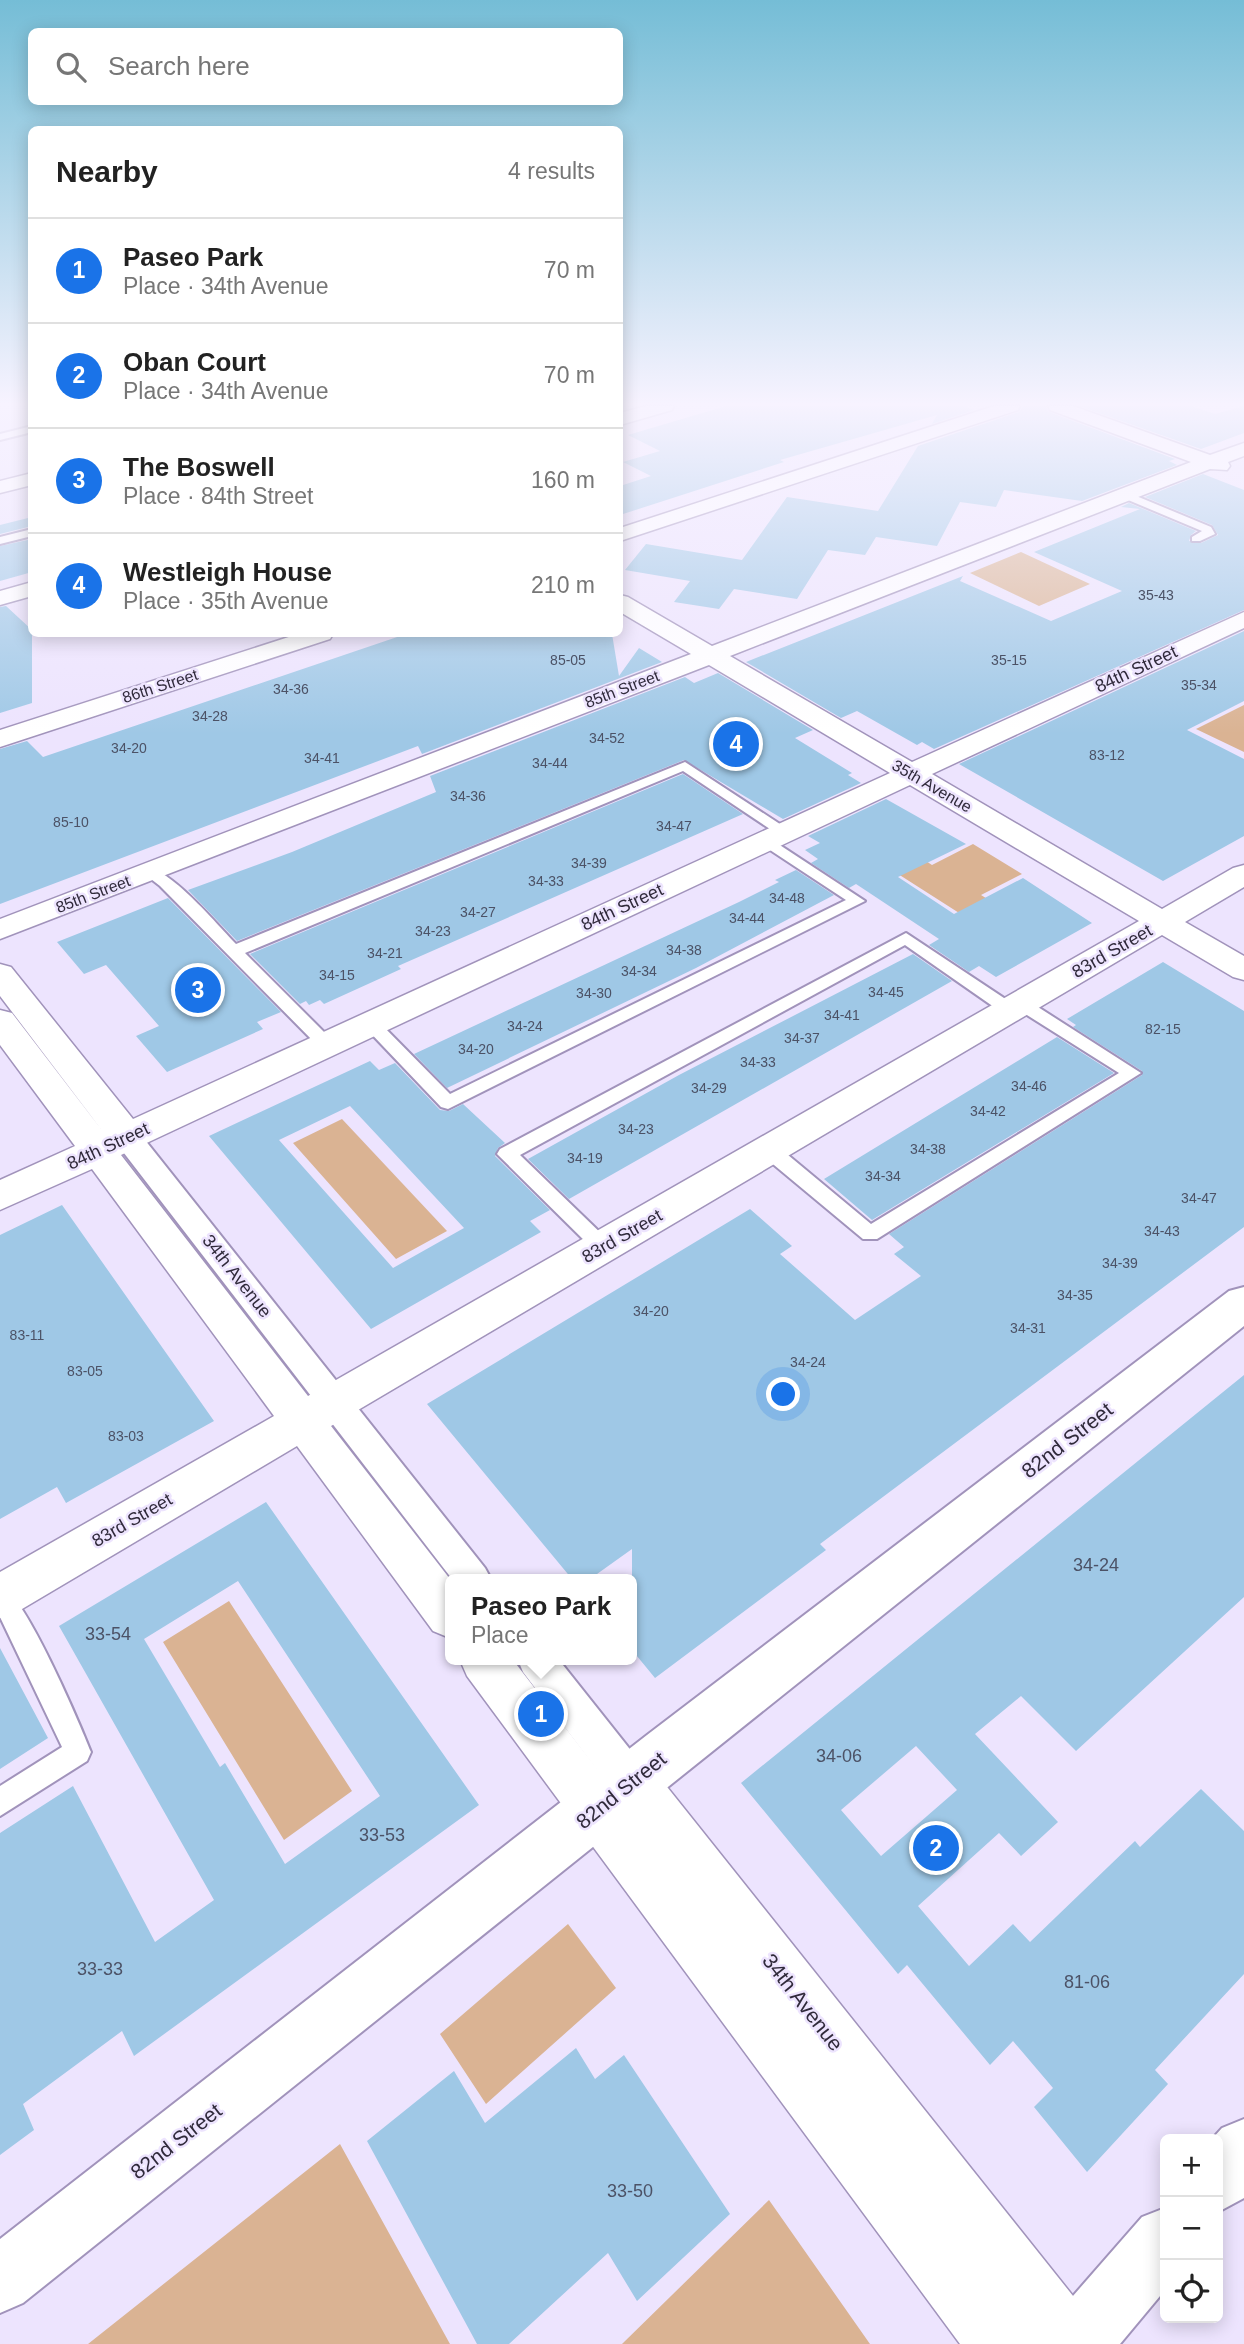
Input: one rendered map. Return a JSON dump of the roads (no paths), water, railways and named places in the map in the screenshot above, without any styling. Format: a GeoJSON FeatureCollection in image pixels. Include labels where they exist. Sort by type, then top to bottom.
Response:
{"type":"FeatureCollection","features":[{"type":"Feature","properties":{"kind":"street"},"geometry":{"type":"LineString","coordinates":[[623,534],[679,515]]}},
{"type":"Feature","properties":{"kind":"street","name":"85th Street"},"geometry":{"type":"LineString","coordinates":[[0,930],[1072,515]]}},
{"type":"Feature","properties":{"kind":"street"},"geometry":{"type":"LineString","coordinates":[[0,598],[28,590]]}},
{"type":"Feature","properties":{"kind":"street","name":"35th Avenue"},"geometry":{"type":"LineString","coordinates":[[623,604],[1244,970]]}},
{"type":"Feature","properties":{"kind":"street","name":"84th Street"},"geometry":{"type":"LineString","coordinates":[[0,1196],[1244,619]]}},
{"type":"Feature","properties":{"kind":"street","name":"86th Street"},"geometry":{"type":"LineString","coordinates":[[0,739],[312,637]]}},
{"type":"Feature","properties":{"kind":"street","name":"83rd Street"},"geometry":{"type":"LineString","coordinates":[[1,1597],[1244,874]]}},
{"type":"Feature","properties":{"kind":"street","name":"34th Avenue"},"geometry":{"type":"LineString","coordinates":[[0,974],[112,1144],[318,1411],[445,1608]]}},
{"type":"Feature","properties":{"kind":"street","name":"34th Avenue"},"geometry":{"type":"LineString","coordinates":[[0,1021],[112,1144]]}},
{"type":"Feature","properties":{"kind":"street","name":"82nd Street"},"geometry":{"type":"LineString","coordinates":[[0,2280],[614,1795],[1244,1303]]}},
{"type":"Feature","properties":{"kind":"street","name":"34th Avenue"},"geometry":{"type":"LineString","coordinates":[[318,1411],[468,1574]]}},
{"type":"Feature","properties":{"kind":"street","name":"34th Avenue"},"geometry":{"type":"LineString","coordinates":[[489,1665],[614,1795],[1070,2344]]}},
{"type":"Feature","properties":{"kind":"street","name":"34th Avenue"},"geometry":{"type":"LineString","coordinates":[[539,1665],[614,1795],[1000,2344]]}},
{"type":"Feature","properties":{"kind":"street"},"geometry":{"type":"LineString","coordinates":[[1223,2174],[1244,2150]]}},
{"type":"Feature","properties":{"kind":"street"},"geometry":{"type":"LineString","coordinates":[[1076,2344],[1160,2246]]}},
{"type":"Feature","properties":{"kind":"lane"},"geometry":{"type":"LineString","coordinates":[[1173,515],[1209,531],[1196,539]]}},
{"type":"Feature","properties":{"kind":"lane"},"geometry":{"type":"LineString","coordinates":[[0,541],[28,533]]}},
{"type":"Feature","properties":{"kind":"lane"},"geometry":{"type":"LineString","coordinates":[[235,951],[685,765],[857,901],[448,1103],[371,1024]]}},
{"type":"Feature","properties":{"kind":"lane"},"geometry":{"type":"LineString","coordinates":[[150,872],[166,883],[327,1045]]}},
{"type":"Feature","properties":{"kind":"lane"},"geometry":{"type":"LineString","coordinates":[[603,1247],[507,1154],[906,938],[1015,1007],[1132,1073],[870,1234],[769,1150]]}},
{"type":"Feature","properties":{"kind":"lane"},"geometry":{"type":"LineString","coordinates":[[0,1802],[78,1752],[20,1627],[1,1597]]}},
{"type":"Feature","properties":{"kind":"place","name":"Westleigh House"},"geometry":{"type":"Point","coordinates":[736,744]}},
{"type":"Feature","properties":{"kind":"place","name":"The Boswell"},"geometry":{"type":"Point","coordinates":[198,990]}},
{"type":"Feature","properties":{"kind":"place","name":"Paseo Park"},"geometry":{"type":"Point","coordinates":[541,1714]}},
{"type":"Feature","properties":{"kind":"place","name":"Oban Court"},"geometry":{"type":"Point","coordinates":[936,1848]}}]}
